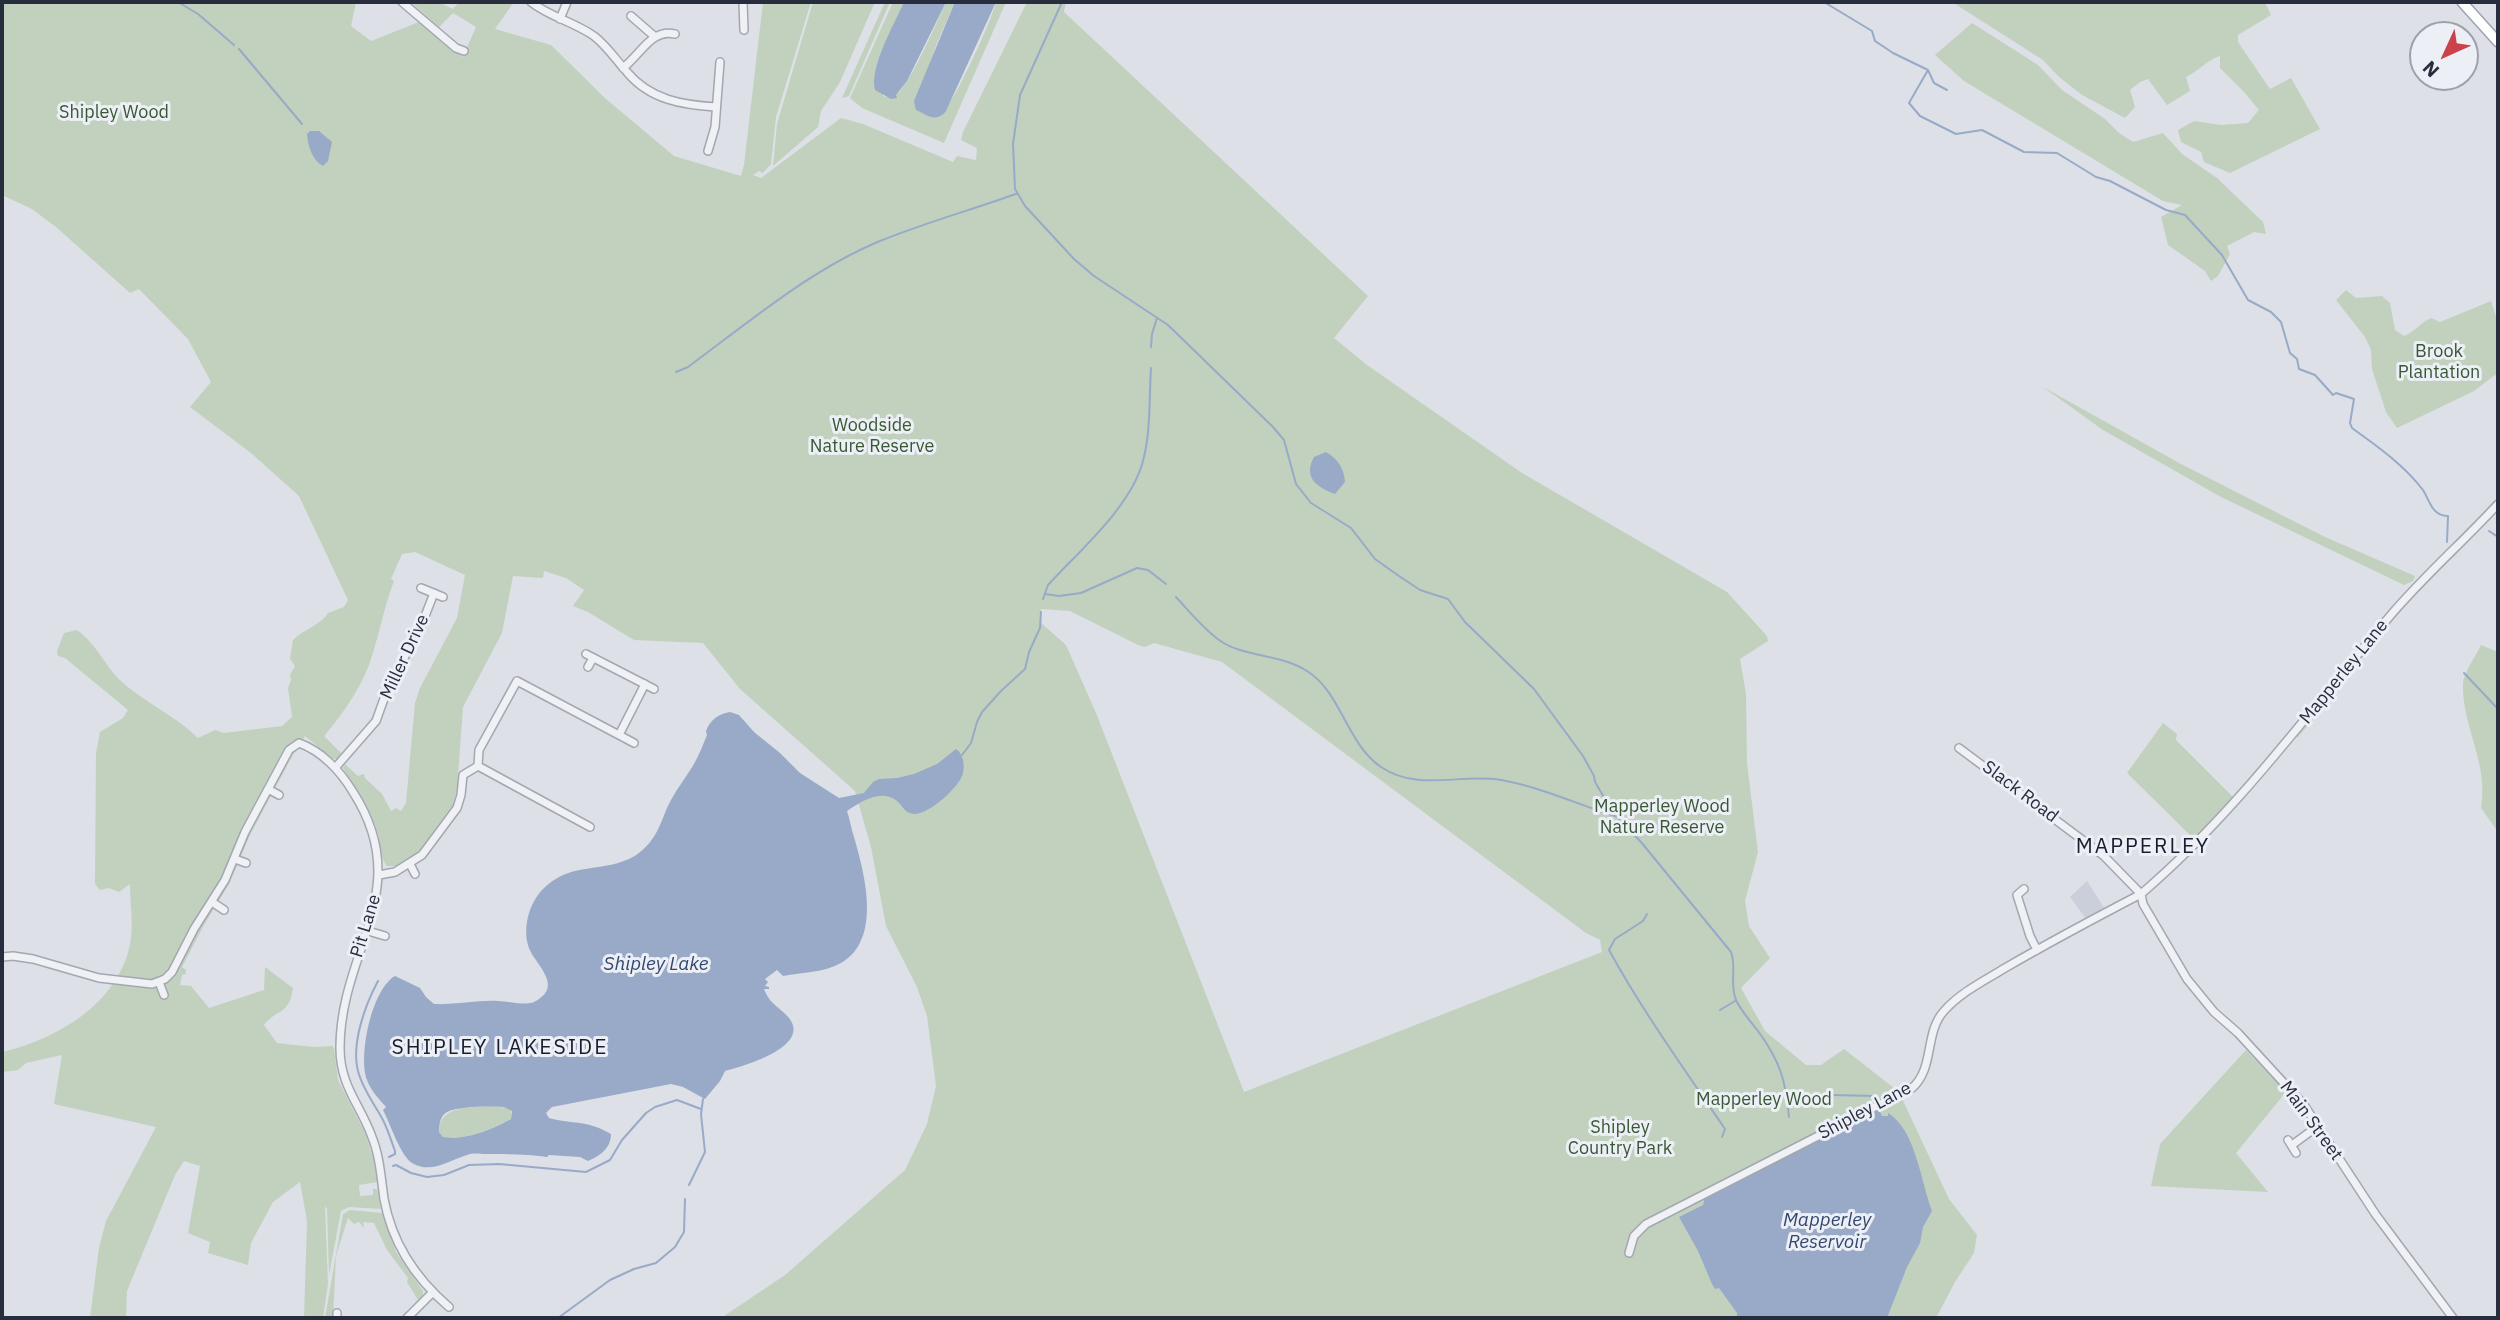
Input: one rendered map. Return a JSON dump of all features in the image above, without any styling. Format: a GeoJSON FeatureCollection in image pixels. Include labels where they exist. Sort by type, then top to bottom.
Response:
{"type":"FeatureCollection","features":[{"type":"Feature","properties":{"kind":"main road"},"geometry":{"type":"LineString","coordinates":[[2462,2],[2498,42]]}},
{"type":"Feature","properties":{"kind":"street"},"geometry":{"type":"LineString","coordinates":[[402,2],[456,48],[464,51]]}},
{"type":"Feature","properties":{"kind":"street"},"geometry":{"type":"LineString","coordinates":[[531,2],[596,37],[640,85],[661,97],[687,105],[716,107]]}},
{"type":"Feature","properties":{"kind":"street"},"geometry":{"type":"LineString","coordinates":[[560,19],[567,2]]}},
{"type":"Feature","properties":{"kind":"street"},"geometry":{"type":"LineString","coordinates":[[743,2],[749,16],[744,30]]}},
{"type":"Feature","properties":{"kind":"street"},"geometry":{"type":"LineString","coordinates":[[631,16],[654,36]]}},
{"type":"Feature","properties":{"kind":"street"},"geometry":{"type":"LineString","coordinates":[[623,68],[638,56],[654,36],[663,32],[675,34]]}},
{"type":"Feature","properties":{"kind":"street"},"geometry":{"type":"LineString","coordinates":[[708,151],[708,136],[723,81],[720,62]]}},
{"type":"Feature","properties":{"kind":"street","name":"Mapperley Lane"},"geometry":{"type":"LineString","coordinates":[[2141,894],[2195,844],[2288,740],[2397,608],[2498,504]]}},
{"type":"Feature","properties":{"kind":"street","name":"Miller Drive"},"geometry":{"type":"LineString","coordinates":[[421,587],[443,597]]}},
{"type":"Feature","properties":{"kind":"street","name":"Miller Drive"},"geometry":{"type":"LineString","coordinates":[[335,768],[380,723],[387,689],[420,629],[434,593]]}},
{"type":"Feature","properties":{"kind":"street"},"geometry":{"type":"LineString","coordinates":[[588,667],[590,656],[654,689]]}},
{"type":"Feature","properties":{"kind":"street"},"geometry":{"type":"LineString","coordinates":[[478,766],[479,750],[517,681],[634,743]]}},
{"type":"Feature","properties":{"kind":"street"},"geometry":{"type":"LineString","coordinates":[[619,735],[645,684]]}},
{"type":"Feature","properties":{"kind":"street","name":"Pit Lane"},"geometry":{"type":"LineString","coordinates":[[159,982],[172,972],[194,929],[212,902],[235,859],[245,832],[289,750],[296,743],[311,748],[335,768],[349,785],[367,816],[379,875],[374,910],[346,994],[340,1060],[347,1089],[374,1142],[388,1217],[398,1244],[432,1293],[449,1307]]}},
{"type":"Feature","properties":{"kind":"street","name":"Slack Road"},"geometry":{"type":"LineString","coordinates":[[1959,748],[2079,837],[2118,869],[2141,894]]}},
{"type":"Feature","properties":{"kind":"street"},"geometry":{"type":"LineString","coordinates":[[478,766],[590,827]]}},
{"type":"Feature","properties":{"kind":"street"},"geometry":{"type":"LineString","coordinates":[[379,875],[391,874],[422,856],[453,816],[461,795],[463,776],[468,770],[478,766]]}},
{"type":"Feature","properties":{"kind":"street"},"geometry":{"type":"LineString","coordinates":[[268,789],[279,795]]}},
{"type":"Feature","properties":{"kind":"street"},"geometry":{"type":"LineString","coordinates":[[235,859],[246,863]]}},
{"type":"Feature","properties":{"kind":"street"},"geometry":{"type":"LineString","coordinates":[[410,864],[415,874]]}},
{"type":"Feature","properties":{"kind":"street"},"geometry":{"type":"LineString","coordinates":[[2024,889],[2017,895],[2037,950]]}},
{"type":"Feature","properties":{"kind":"street","name":"Shipley Lane"},"geometry":{"type":"LineString","coordinates":[[1629,1253],[1634,1236],[1646,1224],[1912,1088],[1921,1080],[1925,1071],[1933,1029],[1941,1014],[1967,991],[2141,894]]}},
{"type":"Feature","properties":{"kind":"street","name":"Main Street"},"geometry":{"type":"LineString","coordinates":[[2141,894],[2143,904],[2187,979],[2214,1012],[2238,1033],[2292,1091],[2376,1215],[2454,1318]]}},
{"type":"Feature","properties":{"kind":"street"},"geometry":{"type":"LineString","coordinates":[[212,902],[224,910]]}},
{"type":"Feature","properties":{"kind":"street"},"geometry":{"type":"LineString","coordinates":[[368,931],[385,936]]}},
{"type":"Feature","properties":{"kind":"street"},"geometry":{"type":"LineString","coordinates":[[2,957],[33,959],[93,977],[148,984],[159,982],[163,995]]}},
{"type":"Feature","properties":{"kind":"street"},"geometry":{"type":"LineString","coordinates":[[2292,1146],[2318,1126]]}},
{"type":"Feature","properties":{"kind":"street"},"geometry":{"type":"LineString","coordinates":[[383,1189],[393,1188]]}},
{"type":"Feature","properties":{"kind":"street"},"geometry":{"type":"LineString","coordinates":[[407,1318],[432,1293]]}},
{"type":"Feature","properties":{"kind":"shaded area"},"geometry":{"type":"Polygon","coordinates":[[[2087,881],[2105,909],[2086,919],[2070,897],[2087,881]]]}},
{"type":"Feature","properties":{"kind":"green space"},"geometry":{"type":"Polygon","coordinates":[[[2,2],[356,2],[351,26],[371,41],[419,22],[463,57],[476,27],[453,13],[439,27],[411,2],[438,2],[453,9],[459,2],[514,2],[495,29],[551,45],[606,99],[674,156],[741,176],[763,2],[811,2],[776,117],[771,164],[763,173],[759,171],[753,175],[761,178],[841,118],[863,124],[953,162],[957,156],[976,160],[977,148],[961,140],[963,132],[1027,2],[1066,2],[1064,12],[1368,296],[1334,338],[1367,365],[1522,473],[1727,592],[1767,636],[1768,641],[1740,659],[1746,694],[1747,763],[1758,852],[1745,901],[1749,926],[1770,958],[1741,988],[1765,1031],[1806,1065],[1821,1065],[1844,1049],[1899,1092],[1949,1199],[1977,1235],[1974,1253],[1936,1318],[721,1318],[785,1275],[905,1170],[927,1124],[936,1086],[927,1016],[917,987],[886,926],[871,847],[855,791],[740,689],[703,643],[634,640],[573,606],[584,590],[566,578],[544,571],[543,578],[513,576],[502,633],[463,707],[457,789],[453,805],[417,854],[395,866],[387,866],[371,816],[343,768],[345,764],[358,776],[364,774],[382,794],[391,811],[396,808],[401,811],[406,803],[415,703],[420,688],[457,618],[465,575],[415,552],[402,554],[391,579],[394,581],[365,675],[350,702],[325,735],[342,754],[333,759],[305,736],[250,835],[229,884],[182,967],[186,974],[182,975],[180,985],[191,986],[209,1008],[264,990],[265,967],[293,988],[289,1003],[264,1025],[277,1043],[334,1048],[338,1080],[366,1135],[374,1162],[377,1182],[359,1185],[360,1196],[373,1195],[373,1189],[377,1189],[381,1209],[349,1207],[341,1211],[329,1275],[325,1206],[328,1284],[323,1318],[304,1318],[307,1221],[300,1182],[273,1202],[251,1243],[248,1265],[208,1253],[210,1242],[188,1233],[200,1166],[184,1161],[175,1175],[127,1291],[126,1318],[90,1318],[99,1248],[106,1221],[156,1127],[54,1104],[62,1055],[26,1063],[18,1070],[2,1072],[2,1052],[24,1046],[66,1027],[102,998],[125,960],[131,938],[130,884],[119,892],[109,888],[100,890],[95,884],[96,753],[100,732],[123,718],[128,710],[65,658],[58,656],[57,651],[64,633],[77,630],[123,683],[198,738],[215,730],[224,733],[282,726],[292,717],[288,688],[295,666],[290,659],[293,640],[328,613],[344,607],[348,600],[299,496],[251,453],[190,407],[211,382],[188,339],[139,289],[130,293],[56,227],[32,209],[2,195],[2,2]],[[1041,609],[1040,622],[1066,645],[1096,713],[1244,1092],[1602,952],[1600,940],[1586,933],[1222,662],[1154,643],[1145,647],[1138,645],[1070,611],[1041,609]]]}},
{"type":"Feature","properties":{"kind":"green space"},"geometry":{"type":"Polygon","coordinates":[[[813,2],[875,2],[840,82],[821,111],[818,127],[773,166],[777,124],[813,2]]]}},
{"type":"Feature","properties":{"kind":"green space"},"geometry":{"type":"Polygon","coordinates":[[[885,2],[890,2],[849,96],[842,98],[885,2]]]}},
{"type":"Feature","properties":{"kind":"green space"},"geometry":{"type":"Polygon","coordinates":[[[893,2],[904,2],[883,51],[883,96],[889,97],[900,91],[907,81],[946,2],[955,2],[935,48],[918,110],[940,117],[971,62],[996,2],[1006,2],[944,143],[862,108],[850,98],[893,2]]]}},
{"type":"Feature","properties":{"kind":"green space"},"geometry":{"type":"Polygon","coordinates":[[[1952,2],[2265,2],[2271,15],[2238,35],[2238,42],[2270,89],[2291,78],[2320,129],[2230,173],[2204,162],[2201,152],[2181,142],[2178,130],[2194,121],[2221,125],[2248,123],[2259,110],[2220,68],[2220,56],[2186,77],[2190,91],[2167,105],[2148,79],[2140,82],[2130,90],[2135,107],[2125,118],[2082,95],[2043,60],[1952,2]]]}},
{"type":"Feature","properties":{"kind":"green space"},"geometry":{"type":"Polygon","coordinates":[[[1972,23],[2038,65],[2062,90],[2133,142],[2163,133],[2182,154],[2217,178],[2263,222],[2266,234],[2254,232],[2227,246],[2230,254],[2218,276],[2211,281],[2205,271],[2168,245],[2161,217],[2182,205],[2163,201],[1964,81],[1935,55],[1972,23]]]}},
{"type":"Feature","properties":{"kind":"green space","name":"Brook Plantation"},"geometry":{"type":"Polygon","coordinates":[[[2346,290],[2356,298],[2382,296],[2390,303],[2395,330],[2404,336],[2431,318],[2440,322],[2491,301],[2498,323],[2498,377],[2495,375],[2474,391],[2397,428],[2386,412],[2372,369],[2371,350],[2365,337],[2336,300],[2346,290]]]}},
{"type":"Feature","properties":{"kind":"green space"},"geometry":{"type":"Polygon","coordinates":[[[2043,387],[2181,464],[2325,537],[2415,576],[2413,581],[2404,585],[2221,497],[2103,430],[2043,387]]]}},
{"type":"Feature","properties":{"kind":"green space"},"geometry":{"type":"Polygon","coordinates":[[[2378,635],[2336,693],[2297,738],[2297,734],[2378,635]]]}},
{"type":"Feature","properties":{"kind":"green space"},"geometry":{"type":"Polygon","coordinates":[[[2481,645],[2498,652],[2498,832],[2481,808],[2479,760],[2464,700],[2465,675],[2481,645]]]}},
{"type":"Feature","properties":{"kind":"green space"},"geometry":{"type":"Polygon","coordinates":[[[2163,723],[2177,734],[2176,740],[2233,797],[2200,834],[2190,835],[2127,773],[2163,723]]]}},
{"type":"Feature","properties":{"kind":"green space"},"geometry":{"type":"Polygon","coordinates":[[[2246,1050],[2286,1092],[2236,1153],[2268,1192],[2151,1186],[2160,1144],[2246,1050]]]}},
{"type":"Feature","properties":{"kind":"green space"},"geometry":{"type":"Polygon","coordinates":[[[496,1106],[511,1109],[511,1119],[469,1136],[443,1137],[439,1132],[445,1116],[451,1112],[469,1107],[496,1106]]]}},
{"type":"Feature","properties":{"kind":"green space"},"geometry":{"type":"Polygon","coordinates":[[[350,1210],[382,1213],[396,1252],[423,1291],[418,1300],[407,1282],[408,1278],[387,1250],[374,1223],[363,1222],[364,1228],[359,1222],[354,1224],[348,1218],[336,1256],[333,1318],[325,1318],[343,1214],[350,1210]]]}},
{"type":"Feature","properties":{"kind":"water"},"geometry":{"type":"Polygon","coordinates":[[[904,2],[946,2],[907,81],[896,95],[897,98],[891,99],[875,90],[874,80],[879,58],[904,2]]]}},
{"type":"Feature","properties":{"kind":"water"},"geometry":{"type":"Polygon","coordinates":[[[955,2],[996,2],[946,111],[939,117],[931,117],[916,110],[914,101],[955,2]]]}},
{"type":"Feature","properties":{"kind":"water"},"geometry":{"type":"Polygon","coordinates":[[[310,131],[319,131],[332,142],[328,161],[323,166],[313,156],[310,148],[307,134],[310,131]]]}},
{"type":"Feature","properties":{"kind":"water"},"geometry":{"type":"Polygon","coordinates":[[[1326,452],[1340,464],[1343,472],[1345,482],[1335,494],[1322,488],[1311,476],[1314,457],[1326,452]]]}},
{"type":"Feature","properties":{"kind":"water","name":"Shipley Lake"},"geometry":{"type":"Polygon","coordinates":[[[730,712],[739,715],[800,773],[839,798],[864,793],[879,779],[914,774],[937,764],[956,749],[963,760],[963,773],[950,792],[920,813],[908,812],[891,797],[884,796],[871,798],[847,811],[865,886],[866,922],[862,938],[854,952],[834,966],[783,976],[777,970],[765,979],[768,982],[765,986],[769,987],[764,989],[766,994],[789,1018],[794,1028],[791,1038],[772,1054],[725,1071],[705,1099],[671,1084],[552,1107],[546,1113],[549,1118],[587,1124],[611,1134],[604,1151],[588,1161],[580,1157],[549,1155],[470,1154],[434,1167],[412,1163],[399,1146],[383,1110],[386,1107],[371,1088],[365,1069],[364,1055],[369,1023],[387,983],[395,976],[420,988],[434,1004],[490,1001],[532,1003],[539,999],[546,993],[547,979],[531,952],[526,931],[537,896],[562,875],[617,863],[646,847],[656,834],[671,800],[696,761],[708,727],[715,718],[730,712]],[[504,1107],[452,1110],[443,1116],[439,1132],[443,1137],[452,1138],[478,1133],[511,1119],[512,1111],[504,1107]]]}},
{"type":"Feature","properties":{"kind":"water","name":"Mapperley Reservoir"},"geometry":{"type":"Polygon","coordinates":[[[1879,1110],[1882,1116],[1888,1116],[1888,1113],[1905,1132],[1932,1211],[1887,1318],[1737,1318],[1737,1313],[1719,1288],[1715,1289],[1712,1284],[1679,1217],[1703,1205],[1705,1198],[1879,1110]]]}},
{"type":"Feature","properties":{"kind":"waterway"},"geometry":{"type":"LineString","coordinates":[[178,2],[198,14],[234,45]]}},
{"type":"Feature","properties":{"kind":"waterway"},"geometry":{"type":"LineString","coordinates":[[1062,2],[1020,95],[1013,144],[1015,189],[1025,206],[1074,259],[1094,276],[1168,325],[1273,427],[1284,440],[1296,484],[1311,503],[1351,528],[1375,559],[1399,576],[1420,590],[1448,599],[1465,622],[1534,689],[1583,756],[1611,809]]}},
{"type":"Feature","properties":{"kind":"waterway"},"geometry":{"type":"LineString","coordinates":[[1824,2],[1872,31],[1875,41],[1893,53],[1928,70],[1934,83],[1947,90]]}},
{"type":"Feature","properties":{"kind":"waterway"},"geometry":{"type":"LineString","coordinates":[[239,49],[302,124]]}},
{"type":"Feature","properties":{"kind":"waterway"},"geometry":{"type":"LineString","coordinates":[[1928,70],[1909,103],[1920,116],[1956,134],[1982,130],[2024,152],[2057,153],[2096,177],[2110,181],[2166,210],[2185,215],[2222,255],[2248,300],[2271,312],[2281,322],[2290,353],[2297,359],[2299,369],[2315,375],[2333,395],[2336,393],[2354,399],[2350,423],[2352,428],[2399,464],[2423,490],[2435,511],[2448,516],[2447,542]]}},
{"type":"Feature","properties":{"kind":"waterway"},"geometry":{"type":"LineString","coordinates":[[676,372],[688,367],[805,282],[854,253],[913,228],[1016,194]]}},
{"type":"Feature","properties":{"kind":"waterway"},"geometry":{"type":"LineString","coordinates":[[1151,347],[1157,318]]}},
{"type":"Feature","properties":{"kind":"waterway"},"geometry":{"type":"LineString","coordinates":[[1043,599],[1048,585],[1103,528],[1137,478],[1147,438],[1151,368]]}},
{"type":"Feature","properties":{"kind":"waterway"},"geometry":{"type":"LineString","coordinates":[[2489,531],[2498,537]]}},
{"type":"Feature","properties":{"kind":"waterway"},"geometry":{"type":"LineString","coordinates":[[1045,594],[1059,596],[1081,593],[1137,568],[1148,570],[1166,584]]}},
{"type":"Feature","properties":{"kind":"waterway"},"geometry":{"type":"LineString","coordinates":[[1176,597],[1222,642],[1231,647],[1297,665],[1319,680],[1369,757],[1395,774],[1425,780],[1501,780],[1618,817]]}},
{"type":"Feature","properties":{"kind":"waterway"},"geometry":{"type":"LineString","coordinates":[[962,755],[971,743],[982,712],[1025,669],[1040,628],[1041,612]]}},
{"type":"Feature","properties":{"kind":"waterway"},"geometry":{"type":"LineString","coordinates":[[2464,673],[2498,709]]}},
{"type":"Feature","properties":{"kind":"waterway"},"geometry":{"type":"LineString","coordinates":[[1619,819],[1731,952],[1736,1000],[1777,1062],[1784,1082],[1789,1117]]}},
{"type":"Feature","properties":{"kind":"waterway"},"geometry":{"type":"LineString","coordinates":[[1647,914],[1643,921],[1615,939],[1609,950],[1650,1018],[1725,1129],[1722,1137]]}},
{"type":"Feature","properties":{"kind":"waterway"},"geometry":{"type":"LineString","coordinates":[[378,981],[368,1001],[361,1025],[356,1060],[362,1084],[383,1120],[395,1151],[395,1154],[389,1157]]}},
{"type":"Feature","properties":{"kind":"waterway"},"geometry":{"type":"LineString","coordinates":[[1720,1010],[1735,1001]]}},
{"type":"Feature","properties":{"kind":"waterway"},"geometry":{"type":"LineString","coordinates":[[1788,1092],[1874,1096]]}},
{"type":"Feature","properties":{"kind":"waterway"},"geometry":{"type":"LineString","coordinates":[[689,1185],[705,1152],[701,1114],[703,1099]]}},
{"type":"Feature","properties":{"kind":"waterway"},"geometry":{"type":"LineString","coordinates":[[393,1166],[427,1177],[444,1175],[469,1165],[499,1164],[586,1172],[610,1160],[622,1140],[646,1113],[655,1107],[677,1100],[701,1109]]}},
{"type":"Feature","properties":{"kind":"waterway"},"geometry":{"type":"LineString","coordinates":[[558,1318],[610,1280],[656,1263],[675,1247],[684,1232],[685,1199]]}},
{"type":"Feature","properties":{"kind":"district","name":"MAPPERLEY"},"geometry":{"type":"Point","coordinates":[2143,847]}},
{"type":"Feature","properties":{"kind":"district","name":"SHIPLEY LAKESIDE"},"geometry":{"type":"Point","coordinates":[500,1048]}},
{"type":"Feature","properties":{"kind":"park label","name":"Shipley Wood"},"geometry":{"type":"Point","coordinates":[114,113]}},
{"type":"Feature","properties":{"kind":"park label","name":"Woodside Nature Reserve"},"geometry":{"type":"Point","coordinates":[872,436]}},
{"type":"Feature","properties":{"kind":"park label","name":"Mapperley Wood Nature Reserve"},"geometry":{"type":"Point","coordinates":[1662,817]}},
{"type":"Feature","properties":{"kind":"park label","name":"Mapperley Wood"},"geometry":{"type":"Point","coordinates":[1764,1100]}},
{"type":"Feature","properties":{"kind":"park label","name":"Shipley Country Park"},"geometry":{"type":"Point","coordinates":[1620,1138]}}]}
